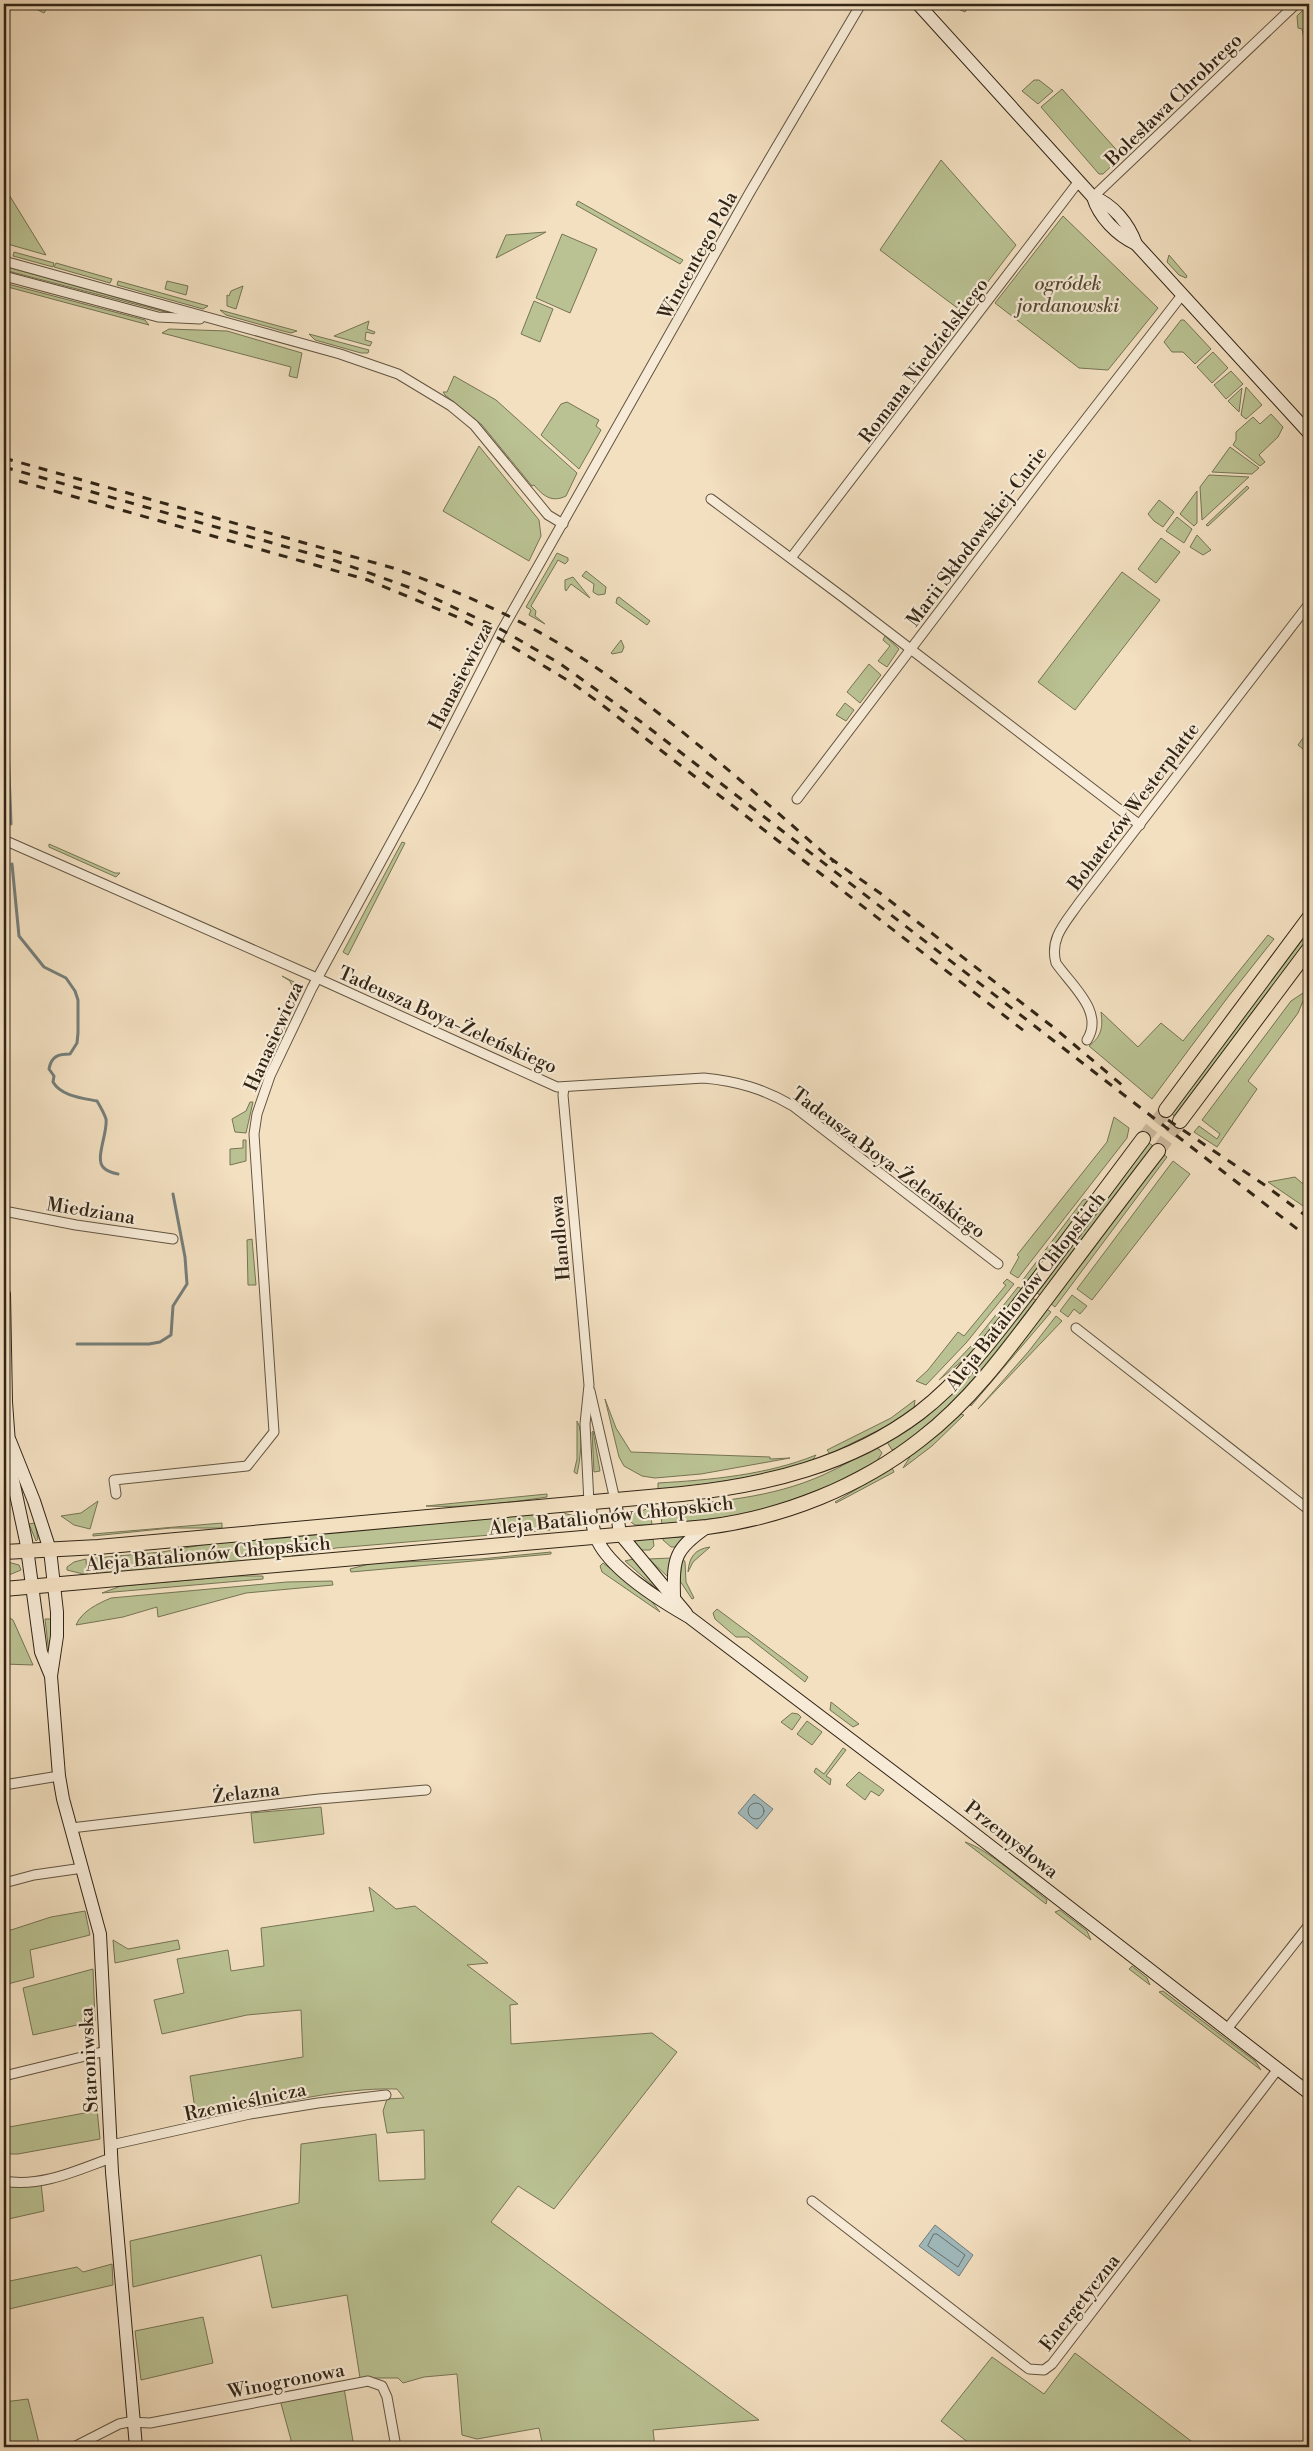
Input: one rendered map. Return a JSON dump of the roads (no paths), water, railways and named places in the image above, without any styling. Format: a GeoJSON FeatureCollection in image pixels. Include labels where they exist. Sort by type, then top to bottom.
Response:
{"type":"FeatureCollection","features":[{"type":"Feature","properties":{"kind":"main road"},"geometry":{"type":"LineString","coordinates":[[1166,1110],[1309,918]]}},
{"type":"Feature","properties":{"kind":"main road"},"geometry":{"type":"LineString","coordinates":[[1180,1121],[1309,949]]}},
{"type":"Feature","properties":{"kind":"main road","name":"Aleja Batalionów Chłopskich"},"geometry":{"type":"LineString","coordinates":[[4,1552],[27,1552],[589,1503],[706,1491],[790,1475],[847,1454],[906,1422],[949,1388],[994,1337],[1143,1139]]}},
{"type":"Feature","properties":{"kind":"main road","name":"Aleja Batalionów Chłopskich"},"geometry":{"type":"LineString","coordinates":[[4,1589],[33,1588],[707,1527],[748,1520],[820,1497],[873,1472],[921,1440],[960,1404],[996,1365],[1158,1151]]}},
{"type":"Feature","properties":{"kind":"street","name":"Wincentego Pola"},"geometry":{"type":"LineString","coordinates":[[563,524],[750,192],[861,4]]}},
{"type":"Feature","properties":{"kind":"street"},"geometry":{"type":"LineString","coordinates":[[918,4],[1093,197],[1106,201],[1125,223],[1136,244],[1309,433]]}},
{"type":"Feature","properties":{"kind":"street","name":"Bolesława Chrobrego"},"geometry":{"type":"LineString","coordinates":[[1093,197],[1296,4]]}},
{"type":"Feature","properties":{"kind":"street","name":"Romana Niedzielskiego"},"geometry":{"type":"LineString","coordinates":[[791,558],[1079,181]]}},
{"type":"Feature","properties":{"kind":"street"},"geometry":{"type":"LineString","coordinates":[[4,261],[368,363],[398,374],[434,395],[474,425],[548,515],[563,524]]}},
{"type":"Feature","properties":{"kind":"street"},"geometry":{"type":"LineString","coordinates":[[4,276],[158,317],[213,320]]}},
{"type":"Feature","properties":{"kind":"street","name":"Marii Skłodowskiej-Curie"},"geometry":{"type":"LineString","coordinates":[[797,798],[1182,295]]}},
{"type":"Feature","properties":{"kind":"street"},"geometry":{"type":"LineString","coordinates":[[711,499],[911,649],[1140,825]]}},
{"type":"Feature","properties":{"kind":"street","name":"Hanasiewicza"},"geometry":{"type":"LineString","coordinates":[[116,1494],[114,1480],[247,1466],[274,1432],[254,1134],[257,1114],[270,1076],[317,978],[421,788],[502,630],[563,524]]}},
{"type":"Feature","properties":{"kind":"street","name":"Bohaterów Westerplatte"},"geometry":{"type":"LineString","coordinates":[[1087,1040],[1092,1032],[1091,1013],[1056,963],[1054,945],[1062,927],[1309,604]]}},
{"type":"Feature","properties":{"kind":"street","name":"Tadeusza Boya-Żeleńskiego"},"geometry":{"type":"LineString","coordinates":[[4,840],[317,978],[548,1084],[564,1088],[704,1078],[726,1080],[761,1089],[793,1106],[998,1264]]}},
{"type":"Feature","properties":{"kind":"street","name":"Handlowa"},"geometry":{"type":"LineString","coordinates":[[564,1088],[562,1095],[588,1386],[615,1500]]}},
{"type":"Feature","properties":{"kind":"street","name":"Miedziana"},"geometry":{"type":"LineString","coordinates":[[4,1211],[76,1225],[172,1238]]}},
{"type":"Feature","properties":{"kind":"street"},"geometry":{"type":"LineString","coordinates":[[4,1294],[7,1441]]}},
{"type":"Feature","properties":{"kind":"street"},"geometry":{"type":"LineString","coordinates":[[1076,1328],[1309,1510]]}},
{"type":"Feature","properties":{"kind":"street","name":"Handlowa"},"geometry":{"type":"LineString","coordinates":[[588,1386],[585,1424],[589,1503]]}},
{"type":"Feature","properties":{"kind":"street","name":"Staroniwska"},"geometry":{"type":"LineString","coordinates":[[7,1441],[34,1502],[50,1550],[57,1636],[51,1676],[59,1776],[100,1934],[111,2158],[136,2447]]}},
{"type":"Feature","properties":{"kind":"street","name":"Staroniwska"},"geometry":{"type":"LineString","coordinates":[[7,1441],[13,1484],[33,1588],[41,1652],[51,1676]]}},
{"type":"Feature","properties":{"kind":"street"},"geometry":{"type":"LineString","coordinates":[[615,1500],[620,1534]]}},
{"type":"Feature","properties":{"kind":"street"},"geometry":{"type":"LineString","coordinates":[[589,1503],[596,1537]]}},
{"type":"Feature","properties":{"kind":"street"},"geometry":{"type":"LineString","coordinates":[[674,1596],[674,1562],[678,1551],[688,1540],[707,1527]]}},
{"type":"Feature","properties":{"kind":"street","name":"Przemysłowa"},"geometry":{"type":"LineString","coordinates":[[620,1534],[634,1554],[674,1596],[689,1617]]}},
{"type":"Feature","properties":{"kind":"street","name":"Przemysłowa"},"geometry":{"type":"LineString","coordinates":[[596,1537],[603,1549],[621,1568],[664,1602],[689,1617],[1309,2093]]}},
{"type":"Feature","properties":{"kind":"street"},"geometry":{"type":"LineString","coordinates":[[4,1785],[59,1776]]}},
{"type":"Feature","properties":{"kind":"street","name":"Żelazna"},"geometry":{"type":"LineString","coordinates":[[71,1828],[319,1799],[426,1790]]}},
{"type":"Feature","properties":{"kind":"street"},"geometry":{"type":"LineString","coordinates":[[4,1883],[34,1875],[83,1868]]}},
{"type":"Feature","properties":{"kind":"street"},"geometry":{"type":"LineString","coordinates":[[1227,2029],[1309,1924]]}},
{"type":"Feature","properties":{"kind":"street"},"geometry":{"type":"LineString","coordinates":[[4,2076],[106,2052]]}},
{"type":"Feature","properties":{"kind":"street","name":"Energetyczna"},"geometry":{"type":"LineString","coordinates":[[812,2201],[1029,2369],[1044,2370],[1058,2356],[1278,2070]]}},
{"type":"Feature","properties":{"kind":"street","name":"Rzemieślnicza"},"geometry":{"type":"LineString","coordinates":[[111,2145],[250,2114],[386,2095]]}},
{"type":"Feature","properties":{"kind":"street"},"geometry":{"type":"LineString","coordinates":[[4,2181],[36,2181],[50,2178],[111,2158]]}},
{"type":"Feature","properties":{"kind":"street","name":"Winogronowa"},"geometry":{"type":"LineString","coordinates":[[74,2447],[119,2424],[150,2423],[368,2381],[382,2386],[387,2397],[396,2447]]}},
{"type":"Feature","properties":{"kind":"water"},"geometry":{"type":"Polygon","coordinates":[[[754,1794],[773,1809],[757,1829],[738,1813],[754,1794]]]}},
{"type":"Feature","properties":{"kind":"water"},"geometry":{"type":"Polygon","coordinates":[[[935,2225],[973,2255],[959,2276],[919,2246],[935,2225]]]}},
{"type":"Feature","properties":{"kind":"waterway"},"geometry":{"type":"LineString","coordinates":[[4,687],[6,695],[11,824]]}},
{"type":"Feature","properties":{"kind":"waterway"},"geometry":{"type":"LineString","coordinates":[[12,864],[19,936],[44,967],[66,978],[75,991],[78,1000],[77,1043],[70,1054],[59,1055],[52,1061],[49,1069],[54,1076],[53,1082],[66,1093],[97,1101],[106,1119],[100,1158],[101,1163],[106,1170],[118,1174]]}},
{"type":"Feature","properties":{"kind":"waterway"},"geometry":{"type":"LineString","coordinates":[[77,1344],[149,1344],[160,1342],[171,1335],[173,1306],[187,1284],[185,1257],[173,1194]]}},
{"type":"Feature","properties":{"kind":"tunnel"},"geometry":{"type":"LineString","coordinates":[[1143,1139],[1166,1110]]}},
{"type":"Feature","properties":{"kind":"tunnel"},"geometry":{"type":"LineString","coordinates":[[1158,1151],[1180,1121]]}},
{"type":"Feature","properties":{"kind":"railway"},"geometry":{"type":"LineString","coordinates":[[4,458],[393,568],[460,594],[504,614],[568,649],[638,697],[705,750],[834,862]]}},
{"type":"Feature","properties":{"kind":"railway"},"geometry":{"type":"LineString","coordinates":[[4,467],[336,561],[419,591],[502,630],[559,663],[644,724],[1309,1238]]}},
{"type":"Feature","properties":{"kind":"railway"},"geometry":{"type":"LineString","coordinates":[[19,481],[368,580],[457,617],[498,638],[572,683],[601,704],[1028,1034]]}},
{"type":"Feature","properties":{"kind":"railway"},"geometry":{"type":"LineString","coordinates":[[830,858],[880,893],[1058,1031],[1122,1085]]}},
{"type":"Feature","properties":{"kind":"railway"},"geometry":{"type":"LineString","coordinates":[[1168,1120],[1266,1186],[1309,1218]]}},
{"type":"Feature","properties":{"kind":"park label","name":"ogródek jordanowski"},"geometry":{"type":"Point","coordinates":[1068,294]}}]}
